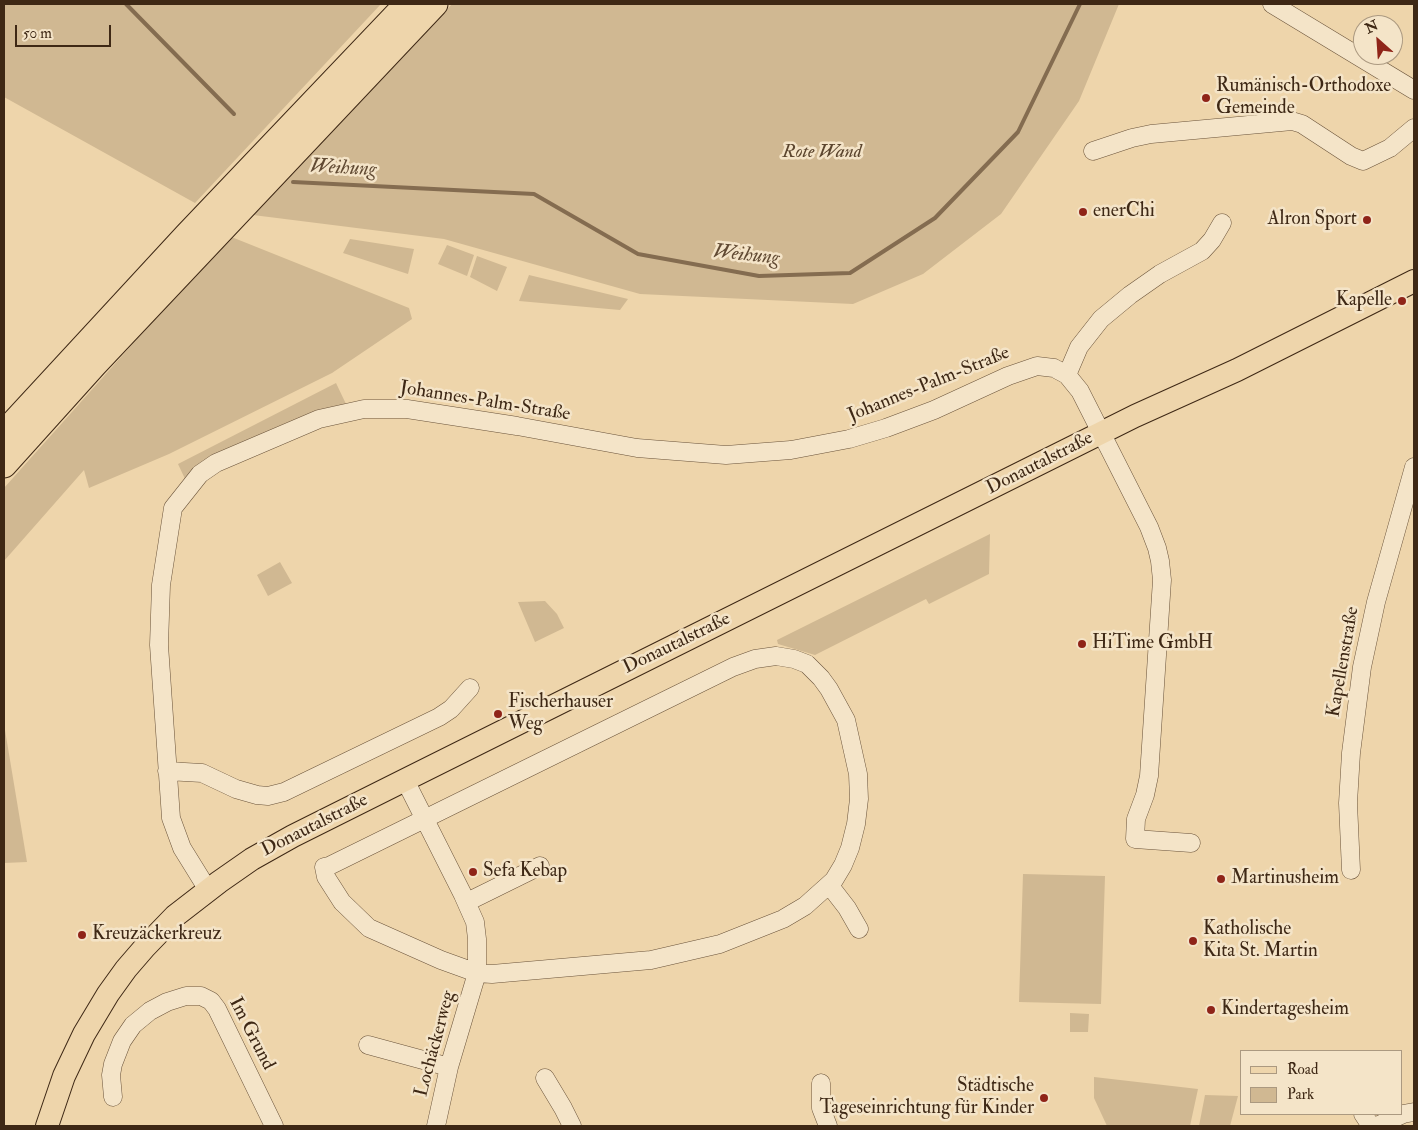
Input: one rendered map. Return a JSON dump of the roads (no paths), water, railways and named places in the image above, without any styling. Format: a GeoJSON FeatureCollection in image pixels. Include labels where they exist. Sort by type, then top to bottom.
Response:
{"type":"FeatureCollection","features":[{"type":"Feature","properties":{"kind":"highway"},"geometry":{"type":"LineString","coordinates":[[4,433],[180,242],[407,4]]}},
{"type":"Feature","properties":{"kind":"highway"},"geometry":{"type":"LineString","coordinates":[[4,465],[95,364],[435,4]]}},
{"type":"Feature","properties":{"kind":"main road","name":"Donautalstraße"},"geometry":{"type":"LineString","coordinates":[[46,1126],[64,1076],[77,1048],[108,994],[126,969],[175,916],[241,866],[271,848],[405,780],[1102,433],[1253,362],[1414,281]]}},
{"type":"Feature","properties":{"kind":"street"},"geometry":{"type":"LineString","coordinates":[[1272,4],[1414,90]]}},
{"type":"Feature","properties":{"kind":"street"},"geometry":{"type":"LineString","coordinates":[[1093,151],[1132,138],[1151,134],[1289,121],[1302,124],[1351,156],[1363,161],[1390,148],[1414,128]]}},
{"type":"Feature","properties":{"kind":"street"},"geometry":{"type":"LineString","coordinates":[[1191,843],[1135,839],[1136,819],[1145,795],[1149,776],[1161,568],[1152,533],[1080,391],[1067,375],[1079,348],[1101,320],[1130,295],[1160,274],[1202,251],[1212,240],[1222,223]]}},
{"type":"Feature","properties":{"kind":"street","name":"Johannes-Palm-Straße"},"geometry":{"type":"LineString","coordinates":[[208,890],[182,848],[171,818],[159,645],[161,585],[173,508],[200,474],[216,463],[318,418],[364,408],[407,410],[636,448],[726,455],[762,453],[791,450],[854,438],[934,410],[1004,377],[1037,366],[1054,368],[1067,375]]}},
{"type":"Feature","properties":{"kind":"street","name":"Kapellenstraße"},"geometry":{"type":"LineString","coordinates":[[1351,870],[1348,803],[1355,717],[1366,646],[1376,602],[1414,467]]}},
{"type":"Feature","properties":{"kind":"street"},"geometry":{"type":"LineString","coordinates":[[781,657],[794,659],[807,664],[825,683],[845,717],[858,774],[859,799],[856,824],[850,848],[843,865],[830,886],[805,906],[777,922],[720,944],[651,960],[492,974],[477,973],[441,960],[369,928],[342,902],[324,874],[324,867],[425,818],[734,667],[755,659],[781,657]]}},
{"type":"Feature","properties":{"kind":"street"},"geometry":{"type":"LineString","coordinates":[[167,771],[202,772],[236,789],[257,795],[273,795],[284,792],[436,720],[448,712],[470,688]]}},
{"type":"Feature","properties":{"kind":"street"},"geometry":{"type":"LineString","coordinates":[[405,780],[467,902],[475,922],[478,955],[477,973]]}},
{"type":"Feature","properties":{"kind":"street"},"geometry":{"type":"LineString","coordinates":[[467,902],[540,866]]}},
{"type":"Feature","properties":{"kind":"street"},"geometry":{"type":"LineString","coordinates":[[830,886],[848,908],[859,930]]}},
{"type":"Feature","properties":{"kind":"street","name":"Lochäckerweg"},"geometry":{"type":"LineString","coordinates":[[436,1126],[449,1068],[477,973]]}},
{"type":"Feature","properties":{"kind":"street","name":"Im Grund"},"geometry":{"type":"LineString","coordinates":[[113,1097],[112,1064],[122,1041],[134,1025],[150,1011],[167,1002],[186,996],[201,996],[209,1000],[218,1009],[274,1126]]}},
{"type":"Feature","properties":{"kind":"street"},"geometry":{"type":"LineString","coordinates":[[368,1045],[449,1068]]}},
{"type":"Feature","properties":{"kind":"street"},"geometry":{"type":"LineString","coordinates":[[545,1078],[572,1126]]}},
{"type":"Feature","properties":{"kind":"street"},"geometry":{"type":"LineString","coordinates":[[821,1083],[821,1108],[828,1126]]}},
{"type":"Feature","properties":{"kind":"street"},"geometry":{"type":"LineString","coordinates":[[1378,1126],[1396,1117],[1414,1112]]}},
{"type":"Feature","properties":{"kind":"street"},"geometry":{"type":"LineString","coordinates":[[1364,1115],[1371,1126]]}},
{"type":"Feature","properties":{"kind":"waterway","name":"Weihung"},"geometry":{"type":"LineString","coordinates":[[126,4],[234,114]]}},
{"type":"Feature","properties":{"kind":"waterway","name":"Weihung"},"geometry":{"type":"LineString","coordinates":[[293,182],[534,194],[638,254],[759,276],[850,273],[935,218],[1018,132],[1080,4]]}},
{"type":"Feature","properties":{"kind":"place","name":"Rumänisch-Orthodoxe Gemeinde"},"geometry":{"type":"Point","coordinates":[1206,98]}},
{"type":"Feature","properties":{"kind":"place","name":"enerChi"},"geometry":{"type":"Point","coordinates":[1083,212]}},
{"type":"Feature","properties":{"kind":"place","name":"Alron Sport"},"geometry":{"type":"Point","coordinates":[1367,220]}},
{"type":"Feature","properties":{"kind":"place","name":"Kapelle"},"geometry":{"type":"Point","coordinates":[1402,301]}},
{"type":"Feature","properties":{"kind":"place","name":"HiTime GmbH"},"geometry":{"type":"Point","coordinates":[1082,644]}},
{"type":"Feature","properties":{"kind":"place","name":"Fischerhauser Weg"},"geometry":{"type":"Point","coordinates":[498,714]}},
{"type":"Feature","properties":{"kind":"place","name":"Sefa Kebap"},"geometry":{"type":"Point","coordinates":[473,872]}},
{"type":"Feature","properties":{"kind":"place","name":"Martinusheim"},"geometry":{"type":"Point","coordinates":[1221,879]}},
{"type":"Feature","properties":{"kind":"place","name":"Kreuzäckerkreuz"},"geometry":{"type":"Point","coordinates":[82,935]}},
{"type":"Feature","properties":{"kind":"place","name":"Katholische Kita St. Martin"},"geometry":{"type":"Point","coordinates":[1193,941]}},
{"type":"Feature","properties":{"kind":"place","name":"Kindertagesheim"},"geometry":{"type":"Point","coordinates":[1211,1010]}},
{"type":"Feature","properties":{"kind":"place","name":"Städtische Tageseinrichtung für Kinder"},"geometry":{"type":"Point","coordinates":[1044,1098]}},
{"type":"Feature","properties":{"kind":"park label","name":"Rote Wand"},"geometry":{"type":"Point","coordinates":[822,153]}}]}
